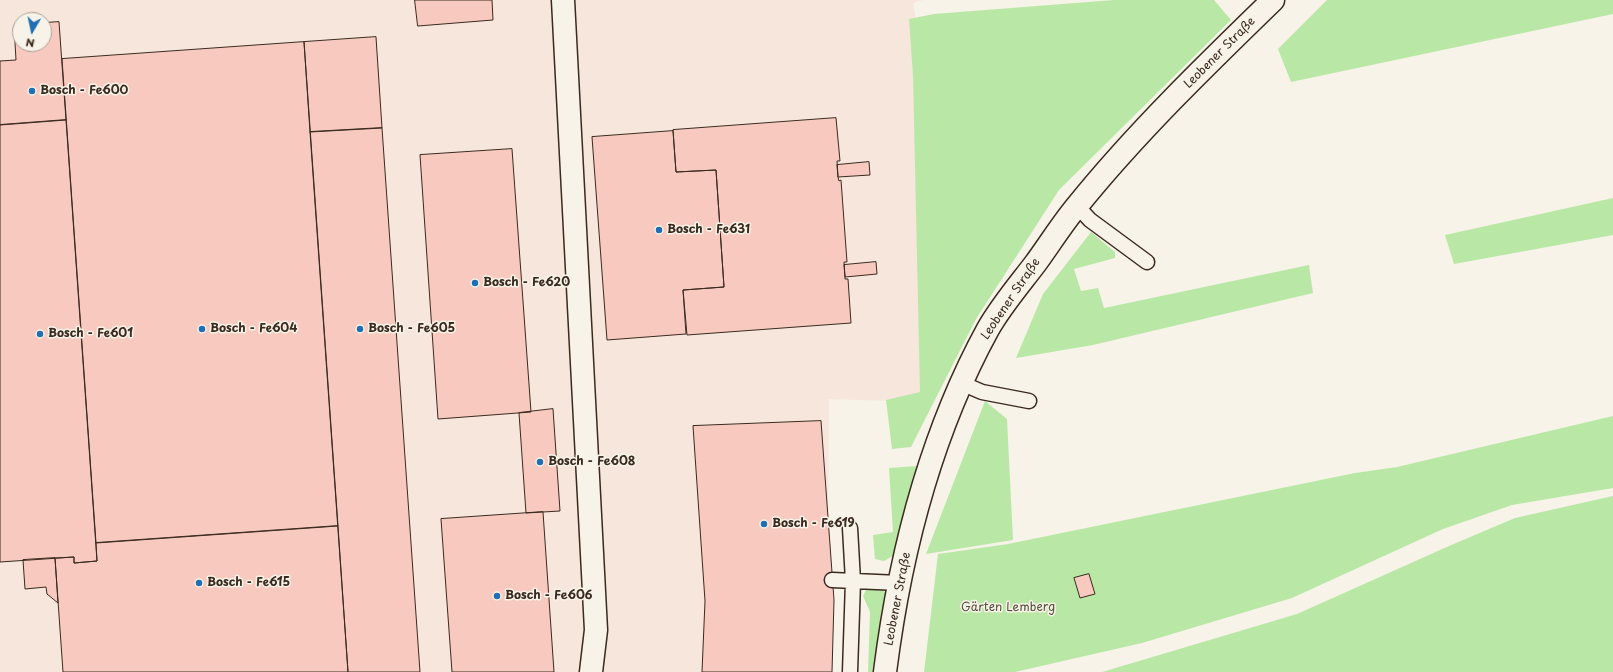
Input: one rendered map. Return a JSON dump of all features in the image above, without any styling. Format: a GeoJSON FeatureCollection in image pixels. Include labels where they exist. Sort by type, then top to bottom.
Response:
{"type":"FeatureCollection","features":[{"type":"Feature","properties":{"kind":"street"},"geometry":{"type":"LineString","coordinates":[[563,0],[596,630],[591,672]]}},
{"type":"Feature","properties":{"kind":"street","name":"Leobener Straße"},"geometry":{"type":"LineString","coordinates":[[885,672],[892,617],[899,583],[931,461],[961,382],[989,327],[1076,206],[1136,139],[1273,0]]}},
{"type":"Feature","properties":{"kind":"lane"},"geometry":{"type":"LineString","coordinates":[[1076,206],[1090,220],[1148,262]]}},
{"type":"Feature","properties":{"kind":"lane"},"geometry":{"type":"LineString","coordinates":[[961,382],[982,392],[1029,401]]}},
{"type":"Feature","properties":{"kind":"lane"},"geometry":{"type":"LineString","coordinates":[[850,528],[853,581],[850,672]]}},
{"type":"Feature","properties":{"kind":"lane"},"geometry":{"type":"LineString","coordinates":[[832,580],[899,583]]}},
{"type":"Feature","properties":{"kind":"shaded area"},"geometry":{"type":"Polygon","coordinates":[[[0,0],[924,0],[913,4],[943,162],[927,402],[829,399],[827,672],[0,672],[0,0]]]}},
{"type":"Feature","properties":{"kind":"green space"},"geometry":{"type":"Polygon","coordinates":[[[1114,0],[1214,0],[1231,20],[1059,190],[976,319],[911,447],[892,449],[886,400],[920,392],[913,76],[909,19],[934,14],[1114,0]]]}},
{"type":"Feature","properties":{"kind":"green space"},"geometry":{"type":"Polygon","coordinates":[[[1327,0],[1613,0],[1613,14],[1291,82],[1278,49],[1327,0]]]}},
{"type":"Feature","properties":{"kind":"green space"},"geometry":{"type":"Polygon","coordinates":[[[1613,198],[1613,235],[1454,264],[1445,235],[1613,198]]]}},
{"type":"Feature","properties":{"kind":"green space"},"geometry":{"type":"Polygon","coordinates":[[[1091,232],[1115,252],[1115,258],[1074,269],[1081,291],[1098,288],[1104,308],[1309,265],[1313,293],[1093,345],[1016,358],[1043,294],[1091,232]]]}},
{"type":"Feature","properties":{"kind":"green space"},"geometry":{"type":"Polygon","coordinates":[[[985,401],[1007,419],[1013,540],[926,554],[985,401]]]}},
{"type":"Feature","properties":{"kind":"green space","name":"Gärten Lemberg"},"geometry":{"type":"Polygon","coordinates":[[[1613,416],[1613,488],[1512,505],[1443,529],[1292,598],[1142,643],[1015,672],[924,672],[938,554],[1008,544],[1355,473],[1397,467],[1613,416]]]}},
{"type":"Feature","properties":{"kind":"green space"},"geometry":{"type":"Polygon","coordinates":[[[917,466],[893,556],[884,561],[875,559],[873,535],[893,532],[889,468],[917,466]]]}},
{"type":"Feature","properties":{"kind":"green space"},"geometry":{"type":"Polygon","coordinates":[[[1613,496],[1613,672],[1102,672],[1297,614],[1515,518],[1613,496]]]}},
{"type":"Feature","properties":{"kind":"green space"},"geometry":{"type":"Polygon","coordinates":[[[874,586],[882,589],[887,595],[876,672],[868,672],[870,612],[863,596],[866,590],[874,586]]]}},
{"type":"Feature","properties":{"kind":"building"},"geometry":{"type":"Polygon","coordinates":[[[415,0],[492,0],[493,20],[418,26],[415,0]]]}},
{"type":"Feature","properties":{"kind":"building","name":"Bosch - Fe600"},"geometry":{"type":"Polygon","coordinates":[[[52,22],[59,22],[66,120],[0,125],[0,61],[16,60],[16,52],[52,52],[52,22]]]}},
{"type":"Feature","properties":{"kind":"building"},"geometry":{"type":"Polygon","coordinates":[[[376,37],[382,128],[310,132],[304,42],[376,37]]]}},
{"type":"Feature","properties":{"kind":"building","name":"Bosch - Fe604"},"geometry":{"type":"Polygon","coordinates":[[[304,42],[338,526],[96,543],[62,59],[304,42]]]}},
{"type":"Feature","properties":{"kind":"building"},"geometry":{"type":"Polygon","coordinates":[[[836,118],[840,161],[837,161],[838,177],[839,181],[841,180],[847,262],[844,262],[845,279],[848,279],[851,323],[687,335],[683,290],[724,287],[716,170],[676,172],[673,130],[836,118]]]}},
{"type":"Feature","properties":{"kind":"building","name":"Bosch - Fe601"},"geometry":{"type":"Polygon","coordinates":[[[66,120],[97,561],[74,563],[74,557],[0,562],[0,125],[66,120]]]}},
{"type":"Feature","properties":{"kind":"building","name":"Bosch - Fe605"},"geometry":{"type":"Polygon","coordinates":[[[382,128],[420,672],[348,672],[310,132],[382,128]]]}},
{"type":"Feature","properties":{"kind":"building","name":"Bosch - Fe631"},"geometry":{"type":"Polygon","coordinates":[[[673,131],[676,172],[716,170],[724,287],[683,290],[686,334],[607,340],[592,137],[673,131]]]}},
{"type":"Feature","properties":{"kind":"building","name":"Bosch - Fe620"},"geometry":{"type":"Polygon","coordinates":[[[512,149],[531,412],[438,419],[420,155],[512,149]]]}},
{"type":"Feature","properties":{"kind":"building"},"geometry":{"type":"Polygon","coordinates":[[[869,162],[870,175],[838,177],[837,165],[869,162]]]}},
{"type":"Feature","properties":{"kind":"building"},"geometry":{"type":"Polygon","coordinates":[[[876,262],[877,274],[845,277],[844,265],[876,262]]]}},
{"type":"Feature","properties":{"kind":"building","name":"Bosch - Fe608"},"geometry":{"type":"Polygon","coordinates":[[[553,409],[560,511],[526,513],[519,413],[553,409]]]}},
{"type":"Feature","properties":{"kind":"building","name":"Bosch - Fe619"},"geometry":{"type":"Polygon","coordinates":[[[821,421],[834,600],[832,672],[702,672],[705,601],[693,426],[821,421]]]}},
{"type":"Feature","properties":{"kind":"building","name":"Bosch - Fe606"},"geometry":{"type":"Polygon","coordinates":[[[543,512],[554,672],[452,672],[441,519],[543,512]]]}},
{"type":"Feature","properties":{"kind":"building","name":"Bosch - Fe615"},"geometry":{"type":"Polygon","coordinates":[[[338,526],[348,672],[63,672],[55,558],[74,557],[74,563],[97,561],[96,543],[338,526]]]}},
{"type":"Feature","properties":{"kind":"building"},"geometry":{"type":"Polygon","coordinates":[[[55,558],[58,603],[47,594],[46,587],[25,589],[23,560],[55,558]]]}},
{"type":"Feature","properties":{"kind":"building"},"geometry":{"type":"Polygon","coordinates":[[[1089,574],[1095,594],[1080,598],[1074,578],[1089,574]]]}},
{"type":"Feature","properties":{"kind":"place","name":"Bosch - Fe600"},"geometry":{"type":"Point","coordinates":[32,91]}},
{"type":"Feature","properties":{"kind":"place","name":"Bosch - Fe631"},"geometry":{"type":"Point","coordinates":[659,230]}},
{"type":"Feature","properties":{"kind":"place","name":"Bosch - Fe620"},"geometry":{"type":"Point","coordinates":[475,283]}},
{"type":"Feature","properties":{"kind":"place","name":"Bosch - Fe604"},"geometry":{"type":"Point","coordinates":[202,329]}},
{"type":"Feature","properties":{"kind":"place","name":"Bosch - Fe605"},"geometry":{"type":"Point","coordinates":[360,329]}},
{"type":"Feature","properties":{"kind":"place","name":"Bosch - Fe601"},"geometry":{"type":"Point","coordinates":[40,334]}},
{"type":"Feature","properties":{"kind":"place","name":"Bosch - Fe608"},"geometry":{"type":"Point","coordinates":[540,462]}},
{"type":"Feature","properties":{"kind":"place","name":"Bosch - Fe619"},"geometry":{"type":"Point","coordinates":[764,524]}},
{"type":"Feature","properties":{"kind":"place","name":"Bosch - Fe615"},"geometry":{"type":"Point","coordinates":[199,583]}},
{"type":"Feature","properties":{"kind":"place","name":"Bosch - Fe606"},"geometry":{"type":"Point","coordinates":[497,596]}}]}
